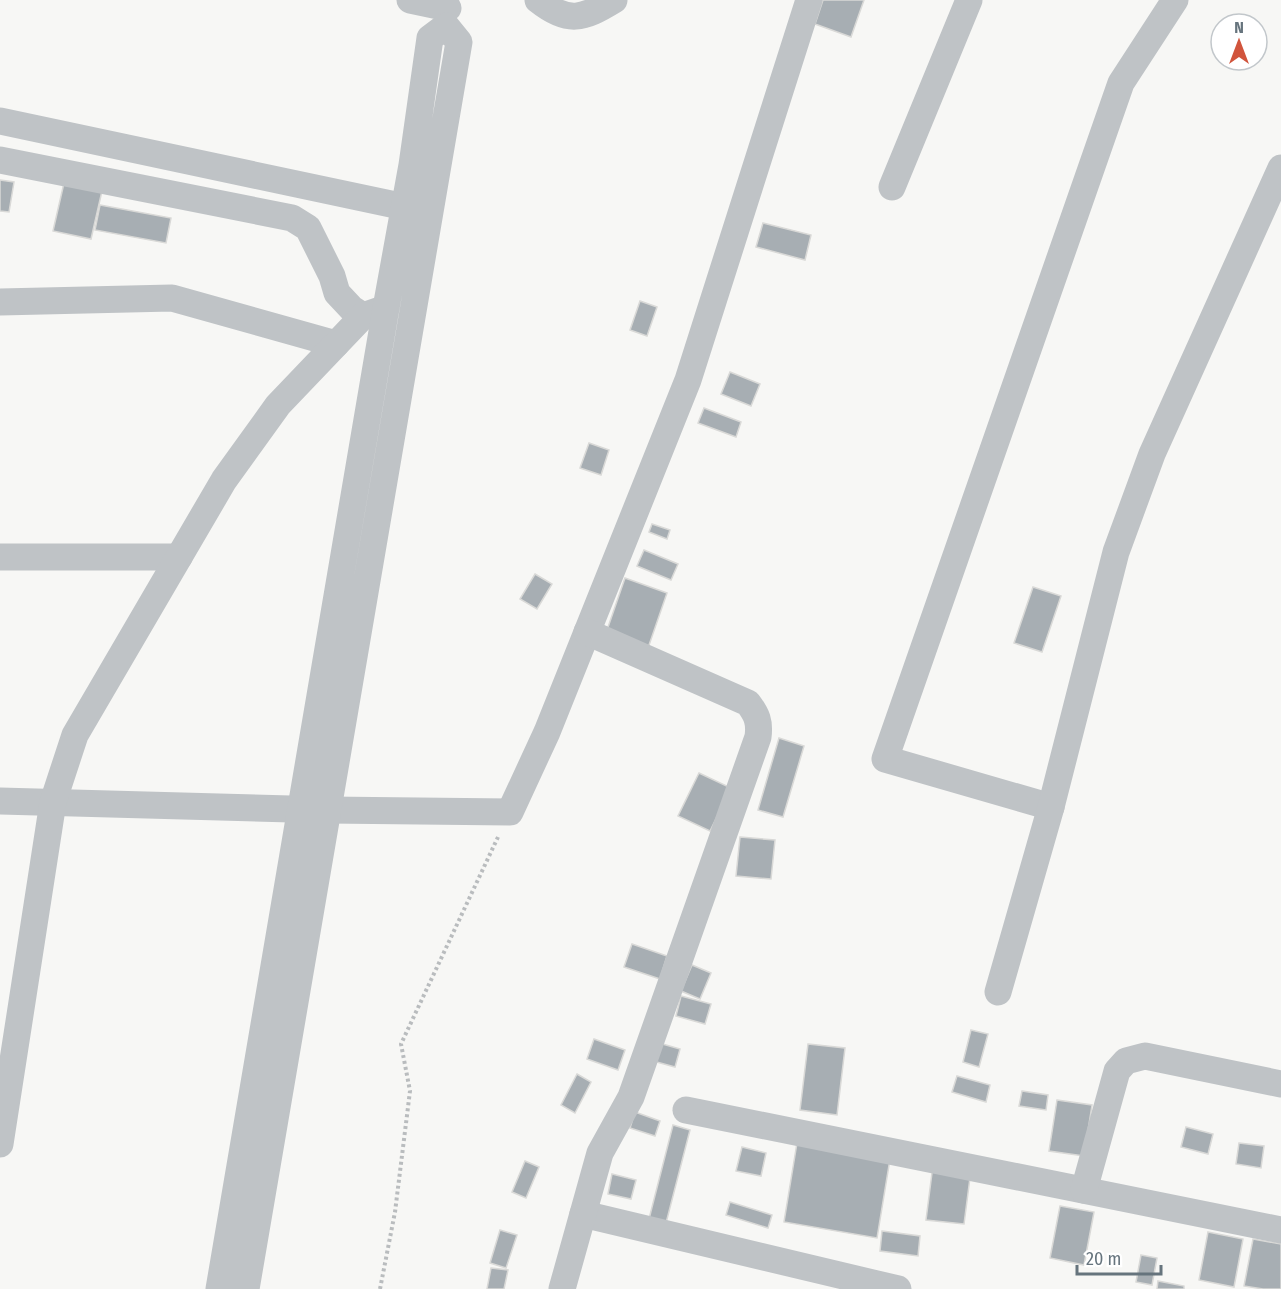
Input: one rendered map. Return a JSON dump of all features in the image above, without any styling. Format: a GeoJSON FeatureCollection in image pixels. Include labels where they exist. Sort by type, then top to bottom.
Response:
{"type":"FeatureCollection","features":[{"type":"Feature","properties":{"kind":"street"},"geometry":{"type":"LineString","coordinates":[[410,0],[448,11]]}},
{"type":"Feature","properties":{"kind":"street"},"geometry":{"type":"LineString","coordinates":[[538,0],[552,11],[569,18],[595,12],[614,0]]}},
{"type":"Feature","properties":{"kind":"street"},"geometry":{"type":"LineString","coordinates":[[0,801],[328,810],[510,812],[547,732],[688,380],[809,0]]}},
{"type":"Feature","properties":{"kind":"street"},"geometry":{"type":"LineString","coordinates":[[892,187],[969,0]]}},
{"type":"Feature","properties":{"kind":"street"},"geometry":{"type":"LineString","coordinates":[[1051,807],[885,759],[1121,83],[1175,0]]}},
{"type":"Feature","properties":{"kind":"street"},"geometry":{"type":"LineString","coordinates":[[219,1289],[300,809],[374,312],[405,207],[430,38],[448,11]]}},
{"type":"Feature","properties":{"kind":"street"},"geometry":{"type":"LineString","coordinates":[[246,1289],[459,42],[448,11]]}},
{"type":"Feature","properties":{"kind":"street"},"geometry":{"type":"LineString","coordinates":[[0,121],[405,207]]}},
{"type":"Feature","properties":{"kind":"street"},"geometry":{"type":"LineString","coordinates":[[0,160],[292,218],[308,228],[332,276],[337,293],[352,309],[374,312]]}},
{"type":"Feature","properties":{"kind":"street"},"geometry":{"type":"LineString","coordinates":[[998,992],[1051,807],[1116,552],[1152,454],[1281,168]]}},
{"type":"Feature","properties":{"kind":"street"},"geometry":{"type":"LineString","coordinates":[[0,302],[172,298],[336,344]]}},
{"type":"Feature","properties":{"kind":"street"},"geometry":{"type":"LineString","coordinates":[[0,1144],[53,802],[75,735],[224,480],[271,414],[336,344],[374,312]]}},
{"type":"Feature","properties":{"kind":"street"},"geometry":{"type":"LineString","coordinates":[[0,557],[178,557]]}},
{"type":"Feature","properties":{"kind":"street"},"geometry":{"type":"LineString","coordinates":[[562,1289],[600,1153],[631,1097],[758,737],[759,727],[758,719],[748,703],[587,632]]}},
{"type":"Feature","properties":{"kind":"street"},"geometry":{"type":"LineString","coordinates":[[1084,1190],[1117,1071],[1126,1061],[1145,1056],[1281,1084]]}},
{"type":"Feature","properties":{"kind":"street"},"geometry":{"type":"LineString","coordinates":[[686,1110],[1281,1230]]}},
{"type":"Feature","properties":{"kind":"street"},"geometry":{"type":"LineString","coordinates":[[583,1214],[829,1281],[898,1289]]}},
{"type":"Feature","properties":{"kind":"path"},"geometry":{"type":"LineString","coordinates":[[380,1289],[395,1212],[410,1092],[401,1044],[510,812]]}},
{"type":"Feature","properties":{"kind":"building"},"geometry":{"type":"Polygon","coordinates":[[[823,0],[864,0],[851,37],[815,24],[823,0]]]}},
{"type":"Feature","properties":{"kind":"building"},"geometry":{"type":"Polygon","coordinates":[[[0,180],[14,182],[9,212],[0,211],[0,180]]]}},
{"type":"Feature","properties":{"kind":"building"},"geometry":{"type":"Polygon","coordinates":[[[64,183],[102,191],[91,239],[53,231],[64,183]]]}},
{"type":"Feature","properties":{"kind":"building"},"geometry":{"type":"Polygon","coordinates":[[[100,205],[171,218],[166,243],[95,230],[100,205]]]}},
{"type":"Feature","properties":{"kind":"building"},"geometry":{"type":"Polygon","coordinates":[[[763,223],[811,235],[805,260],[756,247],[763,223]]]}},
{"type":"Feature","properties":{"kind":"building"},"geometry":{"type":"Polygon","coordinates":[[[640,301],[657,307],[647,336],[630,330],[640,301]]]}},
{"type":"Feature","properties":{"kind":"building"},"geometry":{"type":"Polygon","coordinates":[[[730,372],[760,384],[751,406],[721,394],[730,372]]]}},
{"type":"Feature","properties":{"kind":"building"},"geometry":{"type":"Polygon","coordinates":[[[704,408],[741,422],[736,437],[698,423],[704,408]]]}},
{"type":"Feature","properties":{"kind":"building"},"geometry":{"type":"Polygon","coordinates":[[[589,443],[609,450],[601,475],[580,468],[589,443]]]}},
{"type":"Feature","properties":{"kind":"building"},"geometry":{"type":"Polygon","coordinates":[[[652,524],[670,530],[667,539],[649,532],[652,524]]]}},
{"type":"Feature","properties":{"kind":"building"},"geometry":{"type":"Polygon","coordinates":[[[644,550],[678,564],[671,580],[637,566],[644,550]]]}},
{"type":"Feature","properties":{"kind":"building"},"geometry":{"type":"Polygon","coordinates":[[[535,574],[552,584],[537,609],[520,599],[535,574]]]}},
{"type":"Feature","properties":{"kind":"building"},"geometry":{"type":"Polygon","coordinates":[[[625,578],[667,593],[648,648],[606,633],[625,578]]]}},
{"type":"Feature","properties":{"kind":"building"},"geometry":{"type":"Polygon","coordinates":[[[1033,587],[1061,596],[1042,652],[1014,643],[1033,587]]]}},
{"type":"Feature","properties":{"kind":"building"},"geometry":{"type":"Polygon","coordinates":[[[779,738],[804,746],[783,817],[758,810],[779,738]]]}},
{"type":"Feature","properties":{"kind":"building"},"geometry":{"type":"Polygon","coordinates":[[[699,773],[731,788],[710,831],[678,816],[699,773]]]}},
{"type":"Feature","properties":{"kind":"building"},"geometry":{"type":"Polygon","coordinates":[[[740,837],[775,840],[771,879],[736,876],[740,837]]]}},
{"type":"Feature","properties":{"kind":"building"},"geometry":{"type":"Polygon","coordinates":[[[632,944],[667,956],[660,979],[624,967],[632,944]]]}},
{"type":"Feature","properties":{"kind":"building"},"geometry":{"type":"Polygon","coordinates":[[[692,965],[711,973],[700,999],[681,991],[692,965]]]}},
{"type":"Feature","properties":{"kind":"building"},"geometry":{"type":"Polygon","coordinates":[[[681,996],[711,1004],[705,1024],[676,1016],[681,996]]]}},
{"type":"Feature","properties":{"kind":"building"},"geometry":{"type":"Polygon","coordinates":[[[971,1030],[988,1034],[979,1067],[963,1062],[971,1030]]]}},
{"type":"Feature","properties":{"kind":"building"},"geometry":{"type":"Polygon","coordinates":[[[594,1039],[625,1050],[618,1070],[587,1059],[594,1039]]]}},
{"type":"Feature","properties":{"kind":"building"},"geometry":{"type":"Polygon","coordinates":[[[659,1043],[680,1049],[675,1067],[653,1061],[659,1043]]]}},
{"type":"Feature","properties":{"kind":"building"},"geometry":{"type":"Polygon","coordinates":[[[808,1044],[845,1048],[837,1115],[800,1110],[808,1044]]]}},
{"type":"Feature","properties":{"kind":"building"},"geometry":{"type":"Polygon","coordinates":[[[577,1074],[591,1082],[575,1113],[561,1105],[577,1074]]]}},
{"type":"Feature","properties":{"kind":"building"},"geometry":{"type":"Polygon","coordinates":[[[957,1076],[990,1085],[986,1102],[952,1092],[957,1076]]]}},
{"type":"Feature","properties":{"kind":"building"},"geometry":{"type":"Polygon","coordinates":[[[1022,1091],[1048,1095],[1046,1110],[1019,1106],[1022,1091]]]}},
{"type":"Feature","properties":{"kind":"building"},"geometry":{"type":"Polygon","coordinates":[[[1057,1100],[1092,1105],[1084,1156],[1049,1151],[1057,1100]]]}},
{"type":"Feature","properties":{"kind":"building"},"geometry":{"type":"Polygon","coordinates":[[[635,1112],[660,1121],[655,1136],[630,1128],[635,1112]]]}},
{"type":"Feature","properties":{"kind":"building"},"geometry":{"type":"Polygon","coordinates":[[[673,1125],[690,1130],[666,1223],[649,1219],[673,1125]]]}},
{"type":"Feature","properties":{"kind":"building"},"geometry":{"type":"Polygon","coordinates":[[[1186,1127],[1213,1134],[1208,1154],[1181,1147],[1186,1127]]]}},
{"type":"Feature","properties":{"kind":"building"},"geometry":{"type":"Polygon","coordinates":[[[797,1143],[890,1159],[877,1238],[784,1222],[797,1143]]]}},
{"type":"Feature","properties":{"kind":"building"},"geometry":{"type":"Polygon","coordinates":[[[1239,1143],[1264,1146],[1261,1168],[1236,1164],[1239,1143]]]}},
{"type":"Feature","properties":{"kind":"building"},"geometry":{"type":"Polygon","coordinates":[[[742,1147],[766,1153],[761,1176],[736,1171],[742,1147]]]}},
{"type":"Feature","properties":{"kind":"building"},"geometry":{"type":"Polygon","coordinates":[[[525,1161],[539,1167],[526,1198],[512,1192],[525,1161]]]}},
{"type":"Feature","properties":{"kind":"building"},"geometry":{"type":"Polygon","coordinates":[[[933,1165],[971,1170],[964,1224],[926,1220],[933,1165]]]}},
{"type":"Feature","properties":{"kind":"building"},"geometry":{"type":"Polygon","coordinates":[[[612,1174],[636,1180],[631,1199],[608,1194],[612,1174]]]}},
{"type":"Feature","properties":{"kind":"building"},"geometry":{"type":"Polygon","coordinates":[[[730,1202],[772,1215],[768,1228],[726,1215],[730,1202]]]}},
{"type":"Feature","properties":{"kind":"building"},"geometry":{"type":"Polygon","coordinates":[[[1060,1206],[1094,1212],[1084,1265],[1050,1258],[1060,1206]]]}},
{"type":"Feature","properties":{"kind":"building"},"geometry":{"type":"Polygon","coordinates":[[[500,1230],[517,1235],[506,1268],[490,1263],[500,1230]]]}},
{"type":"Feature","properties":{"kind":"building"},"geometry":{"type":"Polygon","coordinates":[[[882,1231],[920,1236],[918,1256],[880,1251],[882,1231]]]}},
{"type":"Feature","properties":{"kind":"building"},"geometry":{"type":"Polygon","coordinates":[[[1208,1232],[1243,1239],[1234,1287],[1199,1280],[1208,1232]]]}},
{"type":"Feature","properties":{"kind":"building"},"geometry":{"type":"Polygon","coordinates":[[[1253,1239],[1281,1244],[1281,1289],[1244,1286],[1253,1239]]]}},
{"type":"Feature","properties":{"kind":"building"},"geometry":{"type":"Polygon","coordinates":[[[1141,1255],[1157,1258],[1152,1285],[1136,1282],[1141,1255]]]}},
{"type":"Feature","properties":{"kind":"building"},"geometry":{"type":"Polygon","coordinates":[[[491,1268],[508,1270],[504,1289],[487,1289],[491,1268]]]}},
{"type":"Feature","properties":{"kind":"building"},"geometry":{"type":"Polygon","coordinates":[[[1158,1281],[1184,1286],[1184,1289],[1157,1289],[1158,1281]]]}}]}
